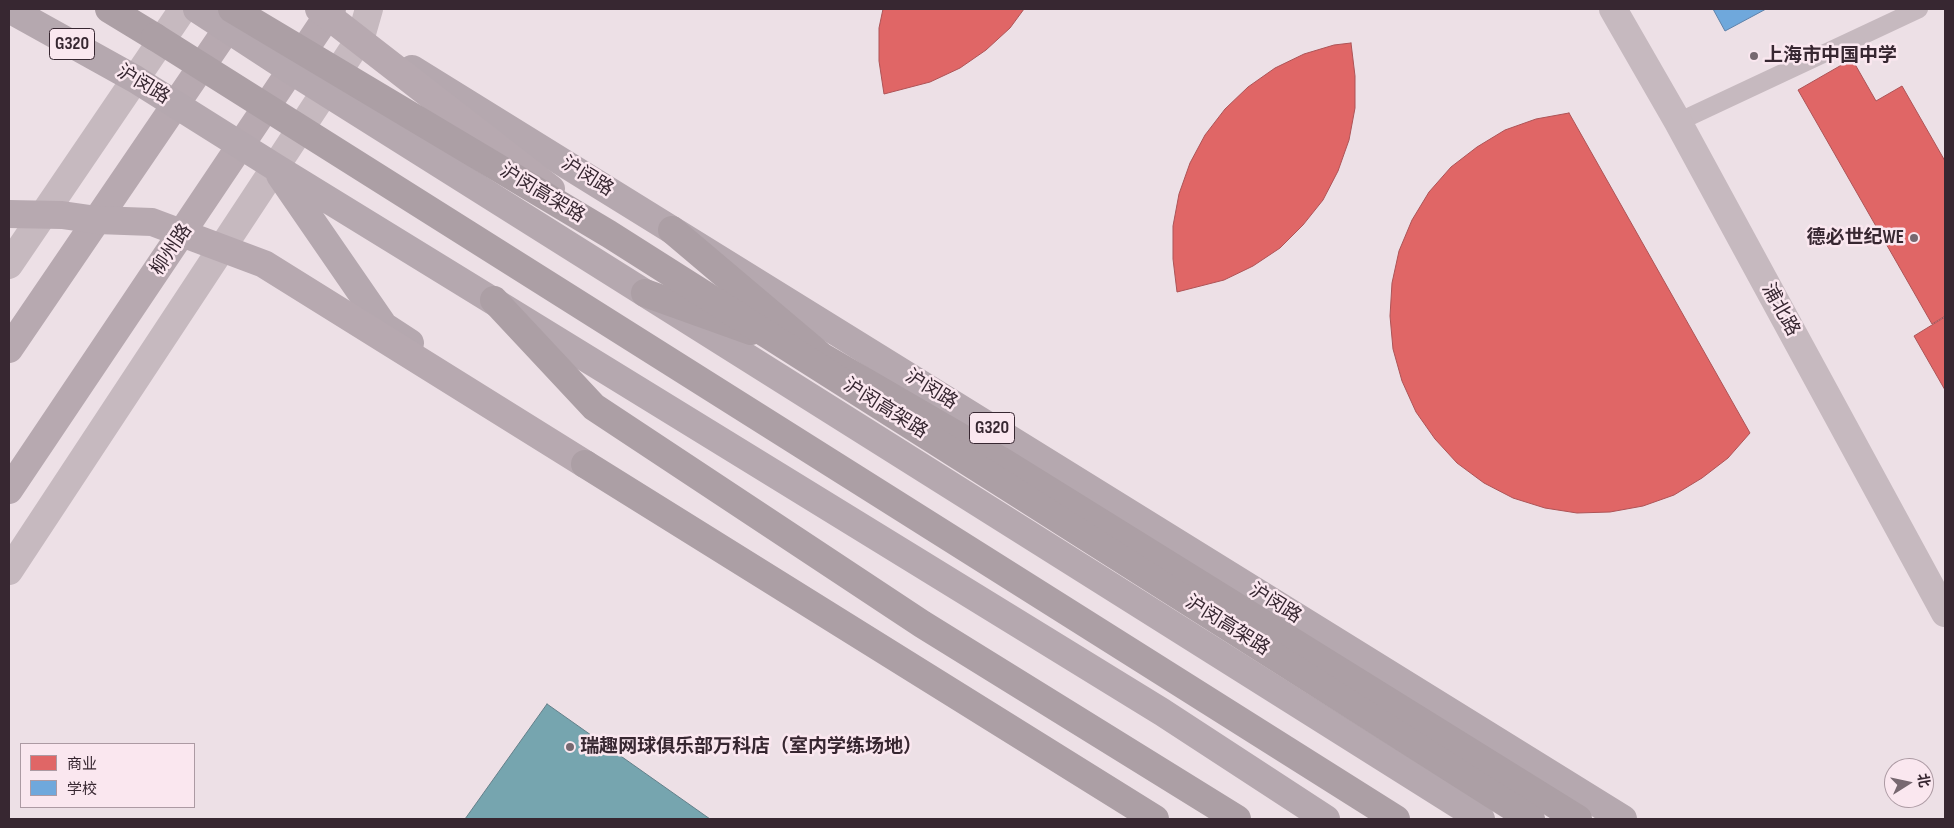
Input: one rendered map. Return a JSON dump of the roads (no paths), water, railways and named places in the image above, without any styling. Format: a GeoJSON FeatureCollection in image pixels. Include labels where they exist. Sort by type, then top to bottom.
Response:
{"type":"FeatureCollection","features":[{"type":"Feature","properties":{"kind":"highway"},"geometry":{"type":"LineString","coordinates":[[109,9],[1396,819]]}},
{"type":"Feature","properties":{"kind":"highway","name":"沪闵高架路"},"geometry":{"type":"LineString","coordinates":[[233,15],[609,234],[1531,819]]}},
{"type":"Feature","properties":{"kind":"highway"},"geometry":{"type":"LineString","coordinates":[[672,230],[821,356],[1000,460],[1578,819]]}},
{"type":"Feature","properties":{"kind":"highway"},"geometry":{"type":"LineString","coordinates":[[645,293],[821,356]]}},
{"type":"Feature","properties":{"kind":"highway"},"geometry":{"type":"LineString","coordinates":[[494,300],[594,407],[922,624],[1237,819]]}},
{"type":"Feature","properties":{"kind":"highway"},"geometry":{"type":"LineString","coordinates":[[585,464],[1155,819]]}},
{"type":"Feature","properties":{"kind":"main road","name":"沪闵路"},"geometry":{"type":"LineString","coordinates":[[9,9],[135,79],[241,147],[494,300],[1162,712],[1326,819]]}},
{"type":"Feature","properties":{"kind":"main road"},"geometry":{"type":"LineString","coordinates":[[197,9],[233,15],[292,71],[1481,819]]}},
{"type":"Feature","properties":{"kind":"main road","name":"沪闵路"},"geometry":{"type":"LineString","coordinates":[[324,11],[361,37],[1623,819]]}},
{"type":"Feature","properties":{"kind":"main road"},"geometry":{"type":"LineString","coordinates":[[324,11],[609,234]]}},
{"type":"Feature","properties":{"kind":"main road","name":"柳州路"},"geometry":{"type":"LineString","coordinates":[[9,490],[292,71],[324,11]]}},
{"type":"Feature","properties":{"kind":"main road"},"geometry":{"type":"LineString","coordinates":[[9,349],[175,105],[233,15]]}},
{"type":"Feature","properties":{"kind":"main road","name":"沪闵路"},"geometry":{"type":"LineString","coordinates":[[275,167],[384,326],[998,725],[1150,819]]}},
{"type":"Feature","properties":{"kind":"main road"},"geometry":{"type":"LineString","coordinates":[[9,214],[62,215],[97,220],[152,222],[264,264],[585,464]]}},
{"type":"Feature","properties":{"kind":"main road"},"geometry":{"type":"LineString","coordinates":[[9,232],[62,215]]}},
{"type":"Feature","properties":{"kind":"street"},"geometry":{"type":"LineString","coordinates":[[9,265],[183,9]]}},
{"type":"Feature","properties":{"kind":"street"},"geometry":{"type":"LineString","coordinates":[[9,571],[361,37],[369,9]]}},
{"type":"Feature","properties":{"kind":"street","name":"浦北路"},"geometry":{"type":"LineString","coordinates":[[1613,9],[1678,122],[1945,613]]}},
{"type":"Feature","properties":{"kind":"lane"},"geometry":{"type":"LineString","coordinates":[[1678,122],[1919,9]]}},
{"type":"Feature","properties":{"kind":"place","name":"上海市中国中学"},"geometry":{"type":"Point","coordinates":[1754,56]}},
{"type":"Feature","properties":{"kind":"place","name":"德必世纪WE"},"geometry":{"type":"Point","coordinates":[1914,238]}},
{"type":"Feature","properties":{"kind":"place","name":"瑞趣网球俱乐部万科店（室内学练场地）"},"geometry":{"type":"Point","coordinates":[570,747]}}]}
